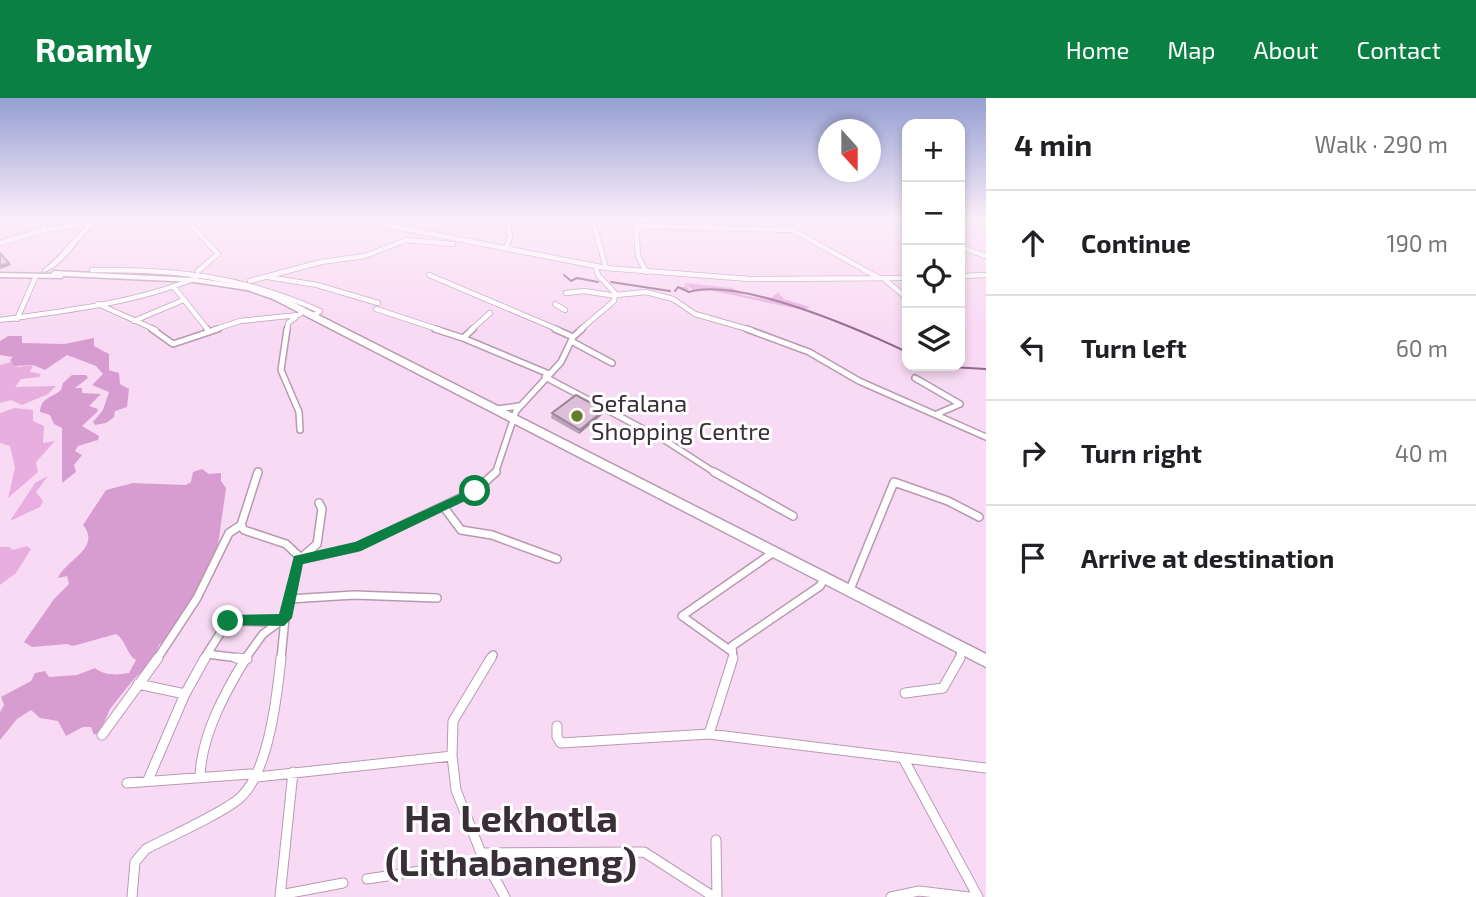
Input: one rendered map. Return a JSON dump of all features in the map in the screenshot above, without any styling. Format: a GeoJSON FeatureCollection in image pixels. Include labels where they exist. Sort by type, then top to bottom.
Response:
{"type":"FeatureCollection","features":[{"type":"Feature","properties":{"kind":"main road"},"geometry":{"type":"LineString","coordinates":[[45,273],[62,255]]}},
{"type":"Feature","properties":{"kind":"main road"},"geometry":{"type":"LineString","coordinates":[[3,275],[197,275],[252,288],[513,416],[986,661]]}},
{"type":"Feature","properties":{"kind":"street"},"geometry":{"type":"LineString","coordinates":[[0,320],[98,304],[174,287],[197,275],[217,255]]}},
{"type":"Feature","properties":{"kind":"street"},"geometry":{"type":"LineString","coordinates":[[250,281],[321,262],[367,255]]}},
{"type":"Feature","properties":{"kind":"street"},"geometry":{"type":"LineString","coordinates":[[537,255],[596,267],[646,272],[766,279],[902,278]]}},
{"type":"Feature","properties":{"kind":"street"},"geometry":{"type":"LineString","coordinates":[[602,255],[606,268]]}},
{"type":"Feature","properties":{"kind":"street"},"geometry":{"type":"LineString","coordinates":[[638,255],[646,272]]}},
{"type":"Feature","properties":{"kind":"street"},"geometry":{"type":"LineString","coordinates":[[839,255],[882,279],[902,294]]}},
{"type":"Feature","properties":{"kind":"street"},"geometry":{"type":"LineString","coordinates":[[596,267],[598,275],[616,296]]}},
{"type":"Feature","properties":{"kind":"street"},"geometry":{"type":"LineString","coordinates":[[18,319],[45,273]]}},
{"type":"Feature","properties":{"kind":"street"},"geometry":{"type":"LineString","coordinates":[[197,275],[250,281],[320,311],[313,316]]}},
{"type":"Feature","properties":{"kind":"street"},"geometry":{"type":"LineString","coordinates":[[429,275],[466,294],[527,315],[612,363]]}},
{"type":"Feature","properties":{"kind":"street"},"geometry":{"type":"LineString","coordinates":[[965,276],[986,275]]}},
{"type":"Feature","properties":{"kind":"street"},"geometry":{"type":"LineString","coordinates":[[268,277],[317,285],[377,306],[463,338],[547,376],[666,441],[700,465],[793,516]]}},
{"type":"Feature","properties":{"kind":"street"},"geometry":{"type":"LineString","coordinates":[[174,287],[181,301],[198,314],[209,332]]}},
{"type":"Feature","properties":{"kind":"street"},"geometry":{"type":"LineString","coordinates":[[566,293],[616,296],[646,292],[673,299],[695,314],[734,324],[809,352],[859,381],[986,437]]}},
{"type":"Feature","properties":{"kind":"street"},"geometry":{"type":"LineString","coordinates":[[301,558],[357,547],[475,491],[496,473],[513,416],[561,362],[572,339],[616,296]]}},
{"type":"Feature","properties":{"kind":"street"},"geometry":{"type":"LineString","coordinates":[[132,321],[181,301]]}},
{"type":"Feature","properties":{"kind":"street"},"geometry":{"type":"LineString","coordinates":[[98,304],[162,333],[173,344],[259,317],[301,313]]}},
{"type":"Feature","properties":{"kind":"street"},"geometry":{"type":"LineString","coordinates":[[555,304],[565,310]]}},
{"type":"Feature","properties":{"kind":"street"},"geometry":{"type":"LineString","coordinates":[[300,430],[299,412],[281,370],[288,323],[301,313]]}},
{"type":"Feature","properties":{"kind":"street"},"geometry":{"type":"LineString","coordinates":[[463,338],[490,313]]}},
{"type":"Feature","properties":{"kind":"street"},"geometry":{"type":"LineString","coordinates":[[915,378],[960,404],[937,414]]}},
{"type":"Feature","properties":{"kind":"street"},"geometry":{"type":"LineString","coordinates":[[497,409],[521,406]]}},
{"type":"Feature","properties":{"kind":"street"},"geometry":{"type":"LineString","coordinates":[[102,735],[173,637],[197,598],[229,533],[241,524],[258,472]]}},
{"type":"Feature","properties":{"kind":"street"},"geometry":{"type":"LineString","coordinates":[[849,592],[894,482],[948,501],[979,517]]}},
{"type":"Feature","properties":{"kind":"street"},"geometry":{"type":"LineString","coordinates":[[132,897],[135,862],[146,849],[240,798],[257,777],[277,692],[282,620],[296,564],[317,544],[322,509],[319,503]]}},
{"type":"Feature","properties":{"kind":"street"},"geometry":{"type":"LineString","coordinates":[[443,506],[461,530],[527,545],[557,559]]}},
{"type":"Feature","properties":{"kind":"street"},"geometry":{"type":"LineString","coordinates":[[241,524],[244,530],[292,547],[301,558]]}},
{"type":"Feature","properties":{"kind":"street"},"geometry":{"type":"LineString","coordinates":[[731,652],[682,616],[775,552]]}},
{"type":"Feature","properties":{"kind":"street"},"geometry":{"type":"LineString","coordinates":[[709,734],[733,662],[732,646],[820,586],[824,579]]}},
{"type":"Feature","properties":{"kind":"street"},"geometry":{"type":"LineString","coordinates":[[289,599],[354,595],[437,598]]}},
{"type":"Feature","properties":{"kind":"street"},"geometry":{"type":"LineString","coordinates":[[148,780],[185,694],[228,621],[282,620]]}},
{"type":"Feature","properties":{"kind":"street"},"geometry":{"type":"LineString","coordinates":[[200,777],[198,768],[208,735],[247,659],[262,635],[282,620]]}},
{"type":"Feature","properties":{"kind":"street"},"geometry":{"type":"LineString","coordinates":[[905,693],[943,688],[959,661],[962,648]]}},
{"type":"Feature","properties":{"kind":"street"},"geometry":{"type":"LineString","coordinates":[[207,654],[247,659]]}},
{"type":"Feature","properties":{"kind":"street"},"geometry":{"type":"LineString","coordinates":[[493,655],[453,721],[452,756],[456,790],[484,857],[505,897]]}},
{"type":"Feature","properties":{"kind":"street"},"geometry":{"type":"LineString","coordinates":[[138,684],[185,694]]}},
{"type":"Feature","properties":{"kind":"street"},"geometry":{"type":"LineString","coordinates":[[557,726],[557,737],[561,743],[709,734],[986,768]]}},
{"type":"Feature","properties":{"kind":"street"},"geometry":{"type":"LineString","coordinates":[[127,783],[200,777],[257,777],[452,756]]}},
{"type":"Feature","properties":{"kind":"street"},"geometry":{"type":"LineString","coordinates":[[904,758],[978,897]]}},
{"type":"Feature","properties":{"kind":"street"},"geometry":{"type":"LineString","coordinates":[[293,772],[280,896],[343,883]]}},
{"type":"Feature","properties":{"kind":"street"},"geometry":{"type":"LineString","coordinates":[[715,897],[716,840]]}},
{"type":"Feature","properties":{"kind":"street"},"geometry":{"type":"LineString","coordinates":[[367,879],[428,872],[484,857],[643,852],[715,897]]}},
{"type":"Feature","properties":{"kind":"street"},"geometry":{"type":"LineString","coordinates":[[892,897],[949,893],[969,897]]}},
{"type":"Feature","properties":{"kind":"shaded area"},"geometry":{"type":"Polygon","coordinates":[[[685,283],[733,288],[743,295],[769,300],[778,292],[784,299],[810,307],[803,310],[703,289],[693,291],[687,285],[689,290],[676,288],[686,286],[685,283]]]}},
{"type":"Feature","properties":{"kind":"shaded area"},"geometry":{"type":"Polygon","coordinates":[[[8,336],[22,336],[22,343],[64,344],[94,338],[94,346],[109,354],[109,370],[119,373],[120,384],[129,389],[127,407],[115,411],[114,417],[106,423],[95,425],[93,422],[103,410],[109,392],[92,385],[103,374],[96,366],[67,355],[45,370],[33,365],[14,366],[10,360],[13,357],[0,355],[0,341],[8,336]]]}},
{"type":"Feature","properties":{"kind":"shaded area"},"geometry":{"type":"Polygon","coordinates":[[[11,362],[18,367],[33,365],[30,372],[41,374],[39,377],[21,379],[15,387],[56,386],[48,394],[22,405],[11,400],[0,403],[0,365],[11,362]]]}},
{"type":"Feature","properties":{"kind":"shaded area"},"geometry":{"type":"Polygon","coordinates":[[[72,375],[86,375],[88,378],[75,388],[82,388],[82,393],[101,394],[89,406],[98,409],[97,412],[82,426],[99,436],[98,440],[78,446],[75,451],[82,455],[74,465],[76,472],[62,483],[62,428],[54,424],[50,415],[40,412],[45,401],[61,390],[63,383],[72,375]]]}},
{"type":"Feature","properties":{"kind":"shaded area"},"geometry":{"type":"Polygon","coordinates":[[[15,408],[33,410],[33,421],[44,426],[43,443],[55,441],[36,462],[38,472],[8,498],[15,468],[10,446],[0,443],[0,413],[15,408]]]}},
{"type":"Feature","properties":{"kind":"shaded area"},"geometry":{"type":"Polygon","coordinates":[[[202,469],[209,474],[221,473],[221,481],[226,488],[218,545],[193,598],[172,633],[159,645],[152,662],[133,680],[110,709],[100,732],[94,735],[91,727],[83,727],[66,736],[58,721],[40,718],[31,710],[17,719],[0,740],[0,712],[4,705],[1,697],[31,681],[35,673],[45,671],[49,677],[77,675],[95,668],[107,674],[125,674],[129,673],[136,660],[116,634],[73,646],[67,644],[32,647],[24,642],[54,599],[69,584],[67,576],[58,578],[85,547],[88,533],[83,525],[106,490],[133,483],[186,485],[191,482],[193,472],[202,469]]]}},
{"type":"Feature","properties":{"kind":"shaded area"},"geometry":{"type":"Polygon","coordinates":[[[48,476],[36,492],[43,501],[40,507],[10,521],[35,483],[48,476]]]}},
{"type":"Feature","properties":{"kind":"shaded area"},"geometry":{"type":"Polygon","coordinates":[[[27,546],[31,549],[16,573],[0,585],[0,547],[10,547],[12,550],[27,546]]]}},
{"type":"Feature","properties":{"kind":"building"},"geometry":{"type":"Polygon","coordinates":[[[0,255],[2,255],[9,263],[0,266],[0,255]]]}},
{"type":"Feature","properties":{"kind":"building","name":"Sefalana Shopping Centre"},"geometry":{"type":"Polygon","coordinates":[[[576,395],[604,410],[580,430],[552,413],[576,395]]]}},
{"type":"Feature","properties":{"kind":"waterway"},"geometry":{"type":"LineString","coordinates":[[564,275],[571,281],[577,278],[598,282]]}},
{"type":"Feature","properties":{"kind":"waterway"},"geometry":{"type":"LineString","coordinates":[[611,282],[670,291]]}},
{"type":"Feature","properties":{"kind":"waterway"},"geometry":{"type":"LineString","coordinates":[[675,291],[678,287],[689,292],[711,289],[767,298],[830,319],[902,350]]}},
{"type":"Feature","properties":{"kind":"waterway"},"geometry":{"type":"LineString","coordinates":[[965,368],[986,369]]}},
{"type":"Feature","properties":{"kind":"place","name":"Sefalana Shopping Centre"},"geometry":{"type":"Point","coordinates":[577,416]}},
{"type":"Feature","properties":{"kind":"district","name":"Ha Lekhotla (Lithabaneng)"},"geometry":{"type":"Point","coordinates":[511,839]}},
{"type":"Feature","properties":{"kind":"route"},"geometry":{"type":"LineString","coordinates":[[228,621],[280,622],[285,618],[298,560],[357,547],[475,491]]}}]}
